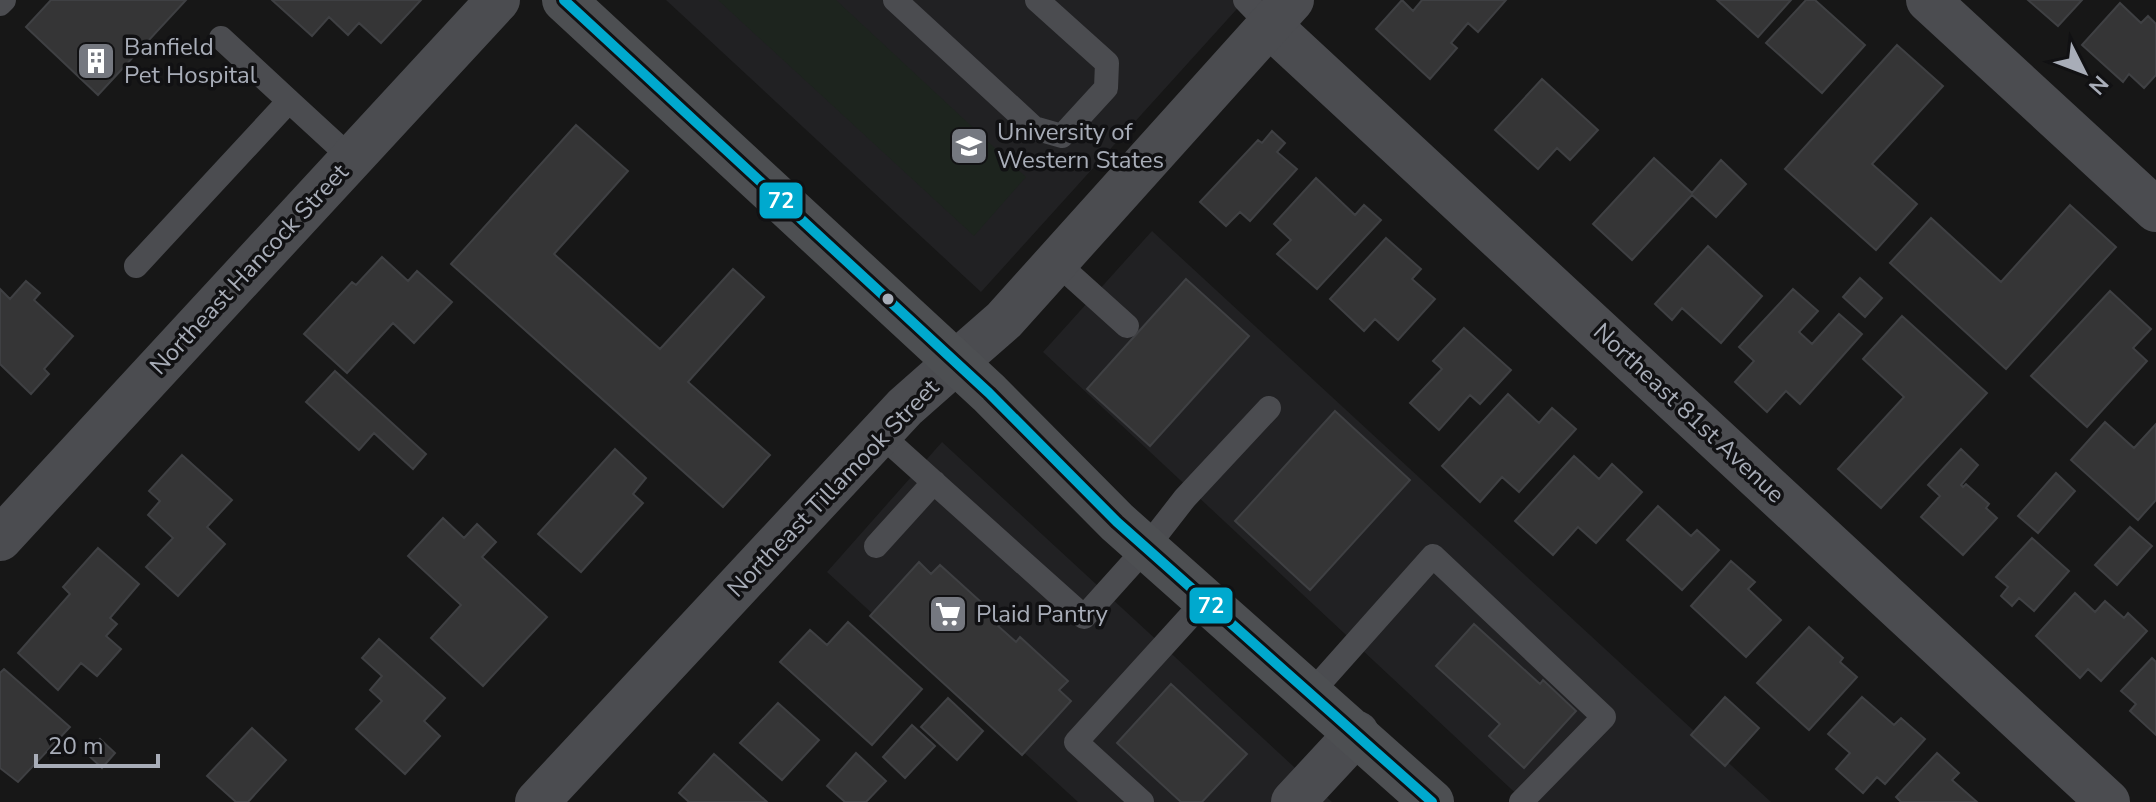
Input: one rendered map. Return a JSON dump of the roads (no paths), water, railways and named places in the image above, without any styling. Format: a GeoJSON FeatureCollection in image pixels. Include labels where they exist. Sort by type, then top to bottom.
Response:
{"type":"FeatureCollection","features":[{"type":"Feature","properties":{"kind":"main road"},"geometry":{"type":"LineString","coordinates":[[564,0],[956,362],[1146,548],[1432,802]]}},
{"type":"Feature","properties":{"kind":"street","name":"Northeast Hancock Street"},"geometry":{"type":"LineString","coordinates":[[0,539],[498,0]]}},
{"type":"Feature","properties":{"kind":"street"},"geometry":{"type":"LineString","coordinates":[[1928,0],[2156,210]]}},
{"type":"Feature","properties":{"kind":"street","name":"Northeast Tillamook Street"},"geometry":{"type":"LineString","coordinates":[[537,802],[905,407],[1004,320],[1269,8]]}},
{"type":"Feature","properties":{"kind":"street","name":"Northeast 81st Avenue"},"geometry":{"type":"LineString","coordinates":[[1269,8],[2108,802]]}},
{"type":"Feature","properties":{"kind":"street"},"geometry":{"type":"LineString","coordinates":[[1293,802],[1357,733]]}},
{"type":"Feature","properties":{"kind":"lane"},"geometry":{"type":"LineString","coordinates":[[895,0],[1034,128],[1062,136],[1106,88],[1107,63],[1037,0]]}},
{"type":"Feature","properties":{"kind":"lane"},"geometry":{"type":"LineString","coordinates":[[221,38],[351,158]]}},
{"type":"Feature","properties":{"kind":"lane"},"geometry":{"type":"LineString","coordinates":[[136,266],[289,101]]}},
{"type":"Feature","properties":{"kind":"lane"},"geometry":{"type":"LineString","coordinates":[[1056,262],[1127,326]]}},
{"type":"Feature","properties":{"kind":"lane"},"geometry":{"type":"LineString","coordinates":[[880,434],[1084,617],[1146,548],[1185,498],[1269,408]]}},
{"type":"Feature","properties":{"kind":"lane"},"geometry":{"type":"LineString","coordinates":[[876,546],[934,482]]}},
{"type":"Feature","properties":{"kind":"lane"},"geometry":{"type":"LineString","coordinates":[[1311,693],[1433,556],[1604,717],[1521,802]]}},
{"type":"Feature","properties":{"kind":"lane"},"geometry":{"type":"LineString","coordinates":[[1142,802],[1076,742],[1205,600]]}},
{"type":"Feature","properties":{"kind":"place","name":"Banfield Pet Hospital"},"geometry":{"type":"Point","coordinates":[96,61]}},
{"type":"Feature","properties":{"kind":"place","name":"University of Western States"},"geometry":{"type":"Point","coordinates":[969,146]}},
{"type":"Feature","properties":{"kind":"place","name":"Plaid Pantry"},"geometry":{"type":"Point","coordinates":[948,614]}}]}
